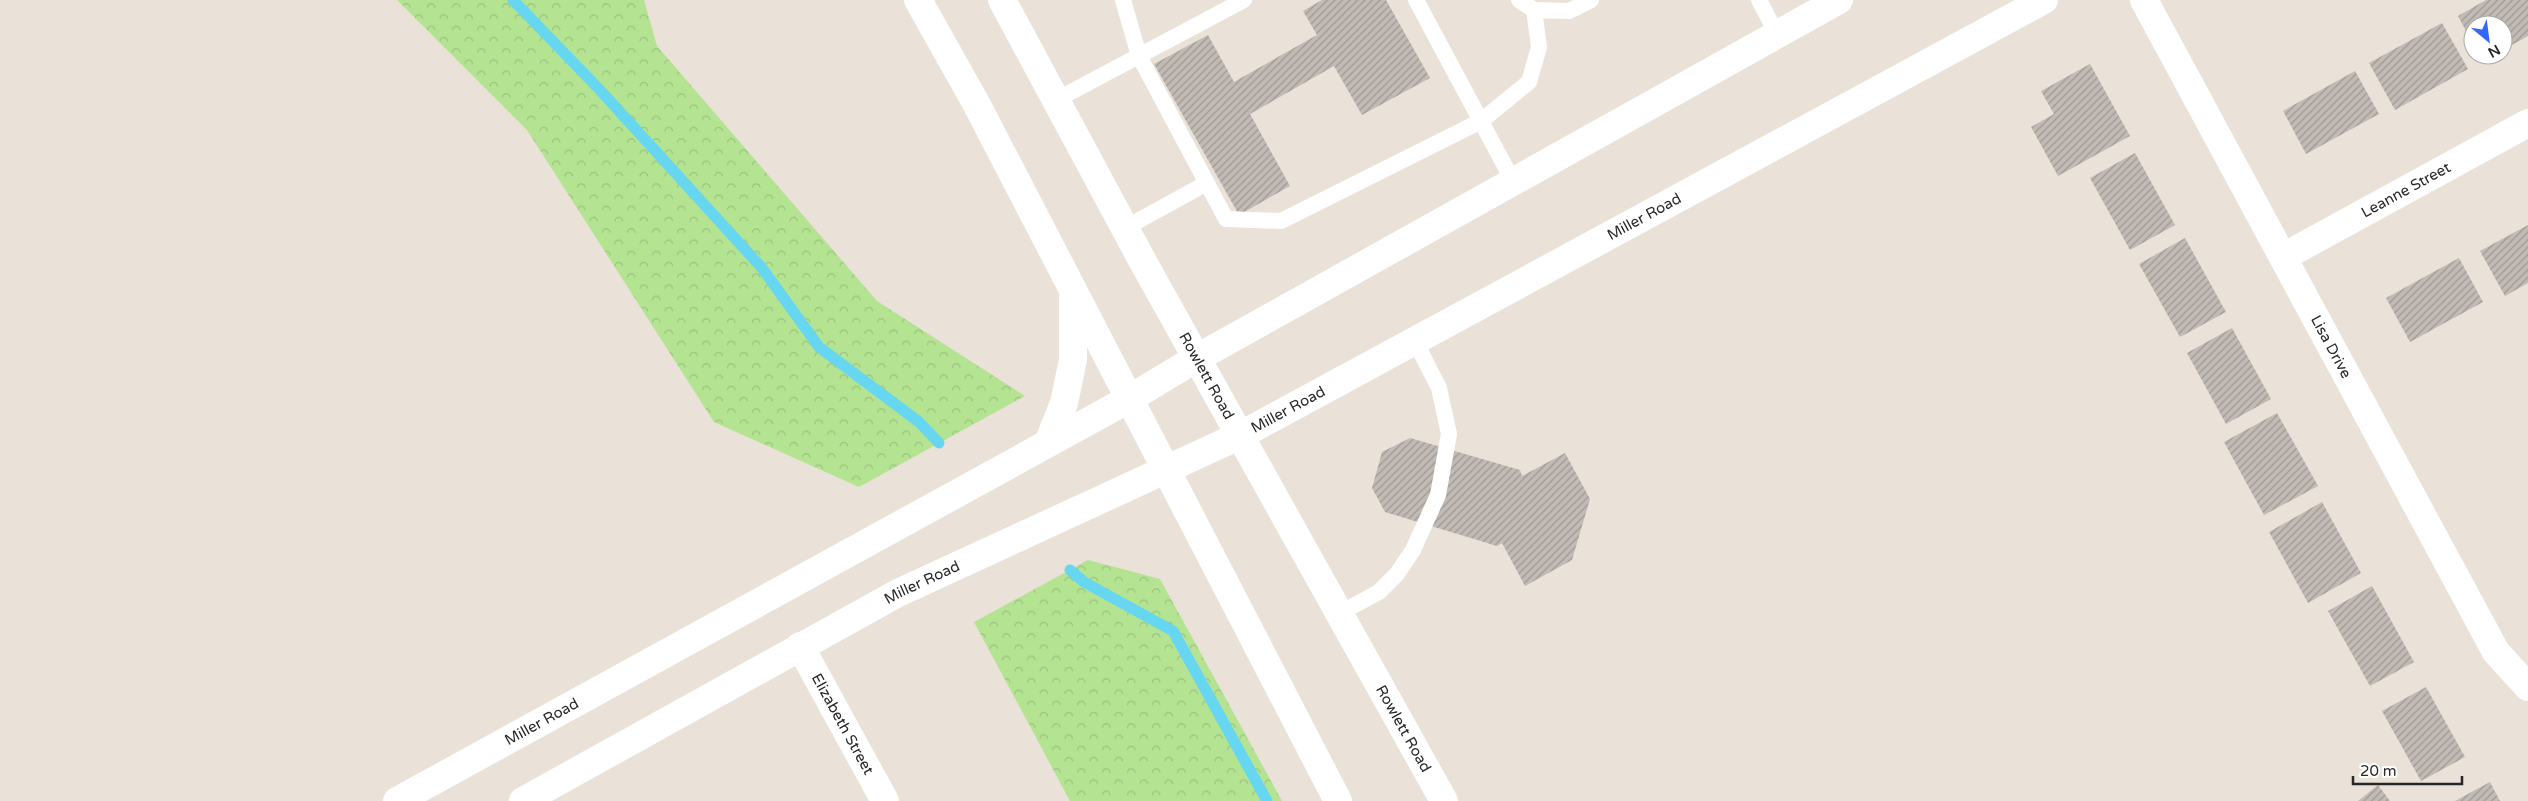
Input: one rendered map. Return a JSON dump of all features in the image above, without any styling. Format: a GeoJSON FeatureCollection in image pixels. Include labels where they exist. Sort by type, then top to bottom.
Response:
{"type":"FeatureCollection","features":[{"type":"Feature","properties":{"kind":"main road"},"geometry":{"type":"LineString","coordinates":[[918,0],[977,105],[1338,801]]}},
{"type":"Feature","properties":{"kind":"main road","name":"Rowlett Road"},"geometry":{"type":"LineString","coordinates":[[1002,0],[1125,228],[1444,801]]}},
{"type":"Feature","properties":{"kind":"main road","name":"Miller Road"},"geometry":{"type":"LineString","coordinates":[[397,801],[1129,399],[1197,358],[1839,0]]}},
{"type":"Feature","properties":{"kind":"main road","name":"Miller Road"},"geometry":{"type":"LineString","coordinates":[[523,801],[898,593],[1241,435],[2044,0]]}},
{"type":"Feature","properties":{"kind":"main road","name":"Lisa Drive"},"geometry":{"type":"LineString","coordinates":[[2144,0],[2496,652],[2528,687]]}},
{"type":"Feature","properties":{"kind":"main road","name":"Leanne Street"},"geometry":{"type":"LineString","coordinates":[[2283,257],[2528,123]]}},
{"type":"Feature","properties":{"kind":"main road"},"geometry":{"type":"LineString","coordinates":[[1048,443],[1064,402],[1074,360],[1073,289]]}},
{"type":"Feature","properties":{"kind":"main road","name":"Elizabeth Street"},"geometry":{"type":"LineString","coordinates":[[800,646],[885,801]]}},
{"type":"Feature","properties":{"kind":"lane"},"geometry":{"type":"LineString","coordinates":[[1123,0],[1139,56],[1226,219],[1281,221],[1481,121],[1529,82],[1539,47],[1534,10]]}},
{"type":"Feature","properties":{"kind":"lane"},"geometry":{"type":"LineString","coordinates":[[1056,100],[1244,0]]}},
{"type":"Feature","properties":{"kind":"lane"},"geometry":{"type":"LineString","coordinates":[[1416,0],[1513,181]]}},
{"type":"Feature","properties":{"kind":"lane"},"geometry":{"type":"LineString","coordinates":[[1519,0],[1534,10],[1569,11],[1591,0]]}},
{"type":"Feature","properties":{"kind":"lane"},"geometry":{"type":"LineString","coordinates":[[1759,0],[1777,34]]}},
{"type":"Feature","properties":{"kind":"lane"},"geometry":{"type":"LineString","coordinates":[[1125,228],[1207,183]]}},
{"type":"Feature","properties":{"kind":"lane"},"geometry":{"type":"LineString","coordinates":[[1340,613],[1379,592],[1397,574],[1413,550],[1438,495],[1449,434],[1440,388],[1415,341]]}},
{"type":"Feature","properties":{"kind":"green space"},"geometry":{"type":"Polygon","coordinates":[[[397,0],[644,0],[657,46],[877,301],[1025,396],[859,487],[714,422],[527,130],[397,0]]]}},
{"type":"Feature","properties":{"kind":"green space"},"geometry":{"type":"Polygon","coordinates":[[[1088,560],[1160,579],[1282,801],[1070,801],[974,622],[1088,560]]]}},
{"type":"Feature","properties":{"kind":"building"},"geometry":{"type":"Polygon","coordinates":[[[1322,0],[1386,0],[1430,78],[1362,115],[1334,66],[1250,114],[1290,186],[1239,215],[1154,64],[1208,35],[1234,82],[1317,35],[1303,11],[1322,0]]]}},
{"type":"Feature","properties":{"kind":"building"},"geometry":{"type":"Polygon","coordinates":[[[2486,0],[2528,0],[2528,36],[2513,44],[2513,15],[2463,15],[2463,25],[2458,16],[2486,0]]]}},
{"type":"Feature","properties":{"kind":"building"},"geometry":{"type":"Polygon","coordinates":[[[2442,23],[2463,60],[2463,65],[2466,65],[2468,69],[2395,110],[2369,63],[2442,23]]]}},
{"type":"Feature","properties":{"kind":"building"},"geometry":{"type":"Polygon","coordinates":[[[2090,64],[2130,136],[2058,176],[2031,127],[2054,114],[2041,91],[2090,64]]]}},
{"type":"Feature","properties":{"kind":"building"},"geometry":{"type":"Polygon","coordinates":[[[2355,71],[2379,114],[2306,154],[2283,111],[2355,71]]]}},
{"type":"Feature","properties":{"kind":"building"},"geometry":{"type":"Polygon","coordinates":[[[2135,153],[2175,225],[2130,250],[2090,178],[2135,153]]]}},
{"type":"Feature","properties":{"kind":"building"},"geometry":{"type":"Polygon","coordinates":[[[2528,225],[2528,283],[2505,296],[2480,251],[2528,225]]]}},
{"type":"Feature","properties":{"kind":"building"},"geometry":{"type":"Polygon","coordinates":[[[2185,238],[2226,312],[2180,337],[2139,264],[2185,238]]]}},
{"type":"Feature","properties":{"kind":"building"},"geometry":{"type":"Polygon","coordinates":[[[2459,258],[2483,302],[2410,342],[2386,298],[2459,258]]]}},
{"type":"Feature","properties":{"kind":"building"},"geometry":{"type":"Polygon","coordinates":[[[2232,328],[2271,399],[2226,424],[2187,353],[2232,328]]]}},
{"type":"Feature","properties":{"kind":"building"},"geometry":{"type":"Polygon","coordinates":[[[2277,413],[2318,486],[2264,515],[2224,442],[2277,413]]]}},
{"type":"Feature","properties":{"kind":"building"},"geometry":{"type":"Polygon","coordinates":[[[1410,438],[1520,470],[1522,476],[1565,453],[1590,499],[1572,560],[1525,586],[1502,543],[1497,546],[1385,512],[1372,488],[1382,452],[1410,438]]]}},
{"type":"Feature","properties":{"kind":"building"},"geometry":{"type":"Polygon","coordinates":[[[2322,502],[2361,573],[2308,603],[2269,532],[2322,502]]]}},
{"type":"Feature","properties":{"kind":"building"},"geometry":{"type":"Polygon","coordinates":[[[2372,586],[2414,662],[2370,686],[2328,611],[2372,586]]]}},
{"type":"Feature","properties":{"kind":"building"},"geometry":{"type":"Polygon","coordinates":[[[2426,687],[2465,757],[2421,781],[2382,711],[2426,687]]]}},
{"type":"Feature","properties":{"kind":"building"},"geometry":{"type":"Polygon","coordinates":[[[2490,782],[2500,801],[2455,801],[2490,782]]]}},
{"type":"Feature","properties":{"kind":"building"},"geometry":{"type":"Polygon","coordinates":[[[2378,785],[2390,801],[2358,801],[2378,785]]]}},
{"type":"Feature","properties":{"kind":"waterway"},"geometry":{"type":"LineString","coordinates":[[513,0],[599,89],[762,268],[819,347],[919,422],[939,443]]}},
{"type":"Feature","properties":{"kind":"waterway"},"geometry":{"type":"LineString","coordinates":[[1070,570],[1084,582],[1173,631],[1267,801]]}}]}
